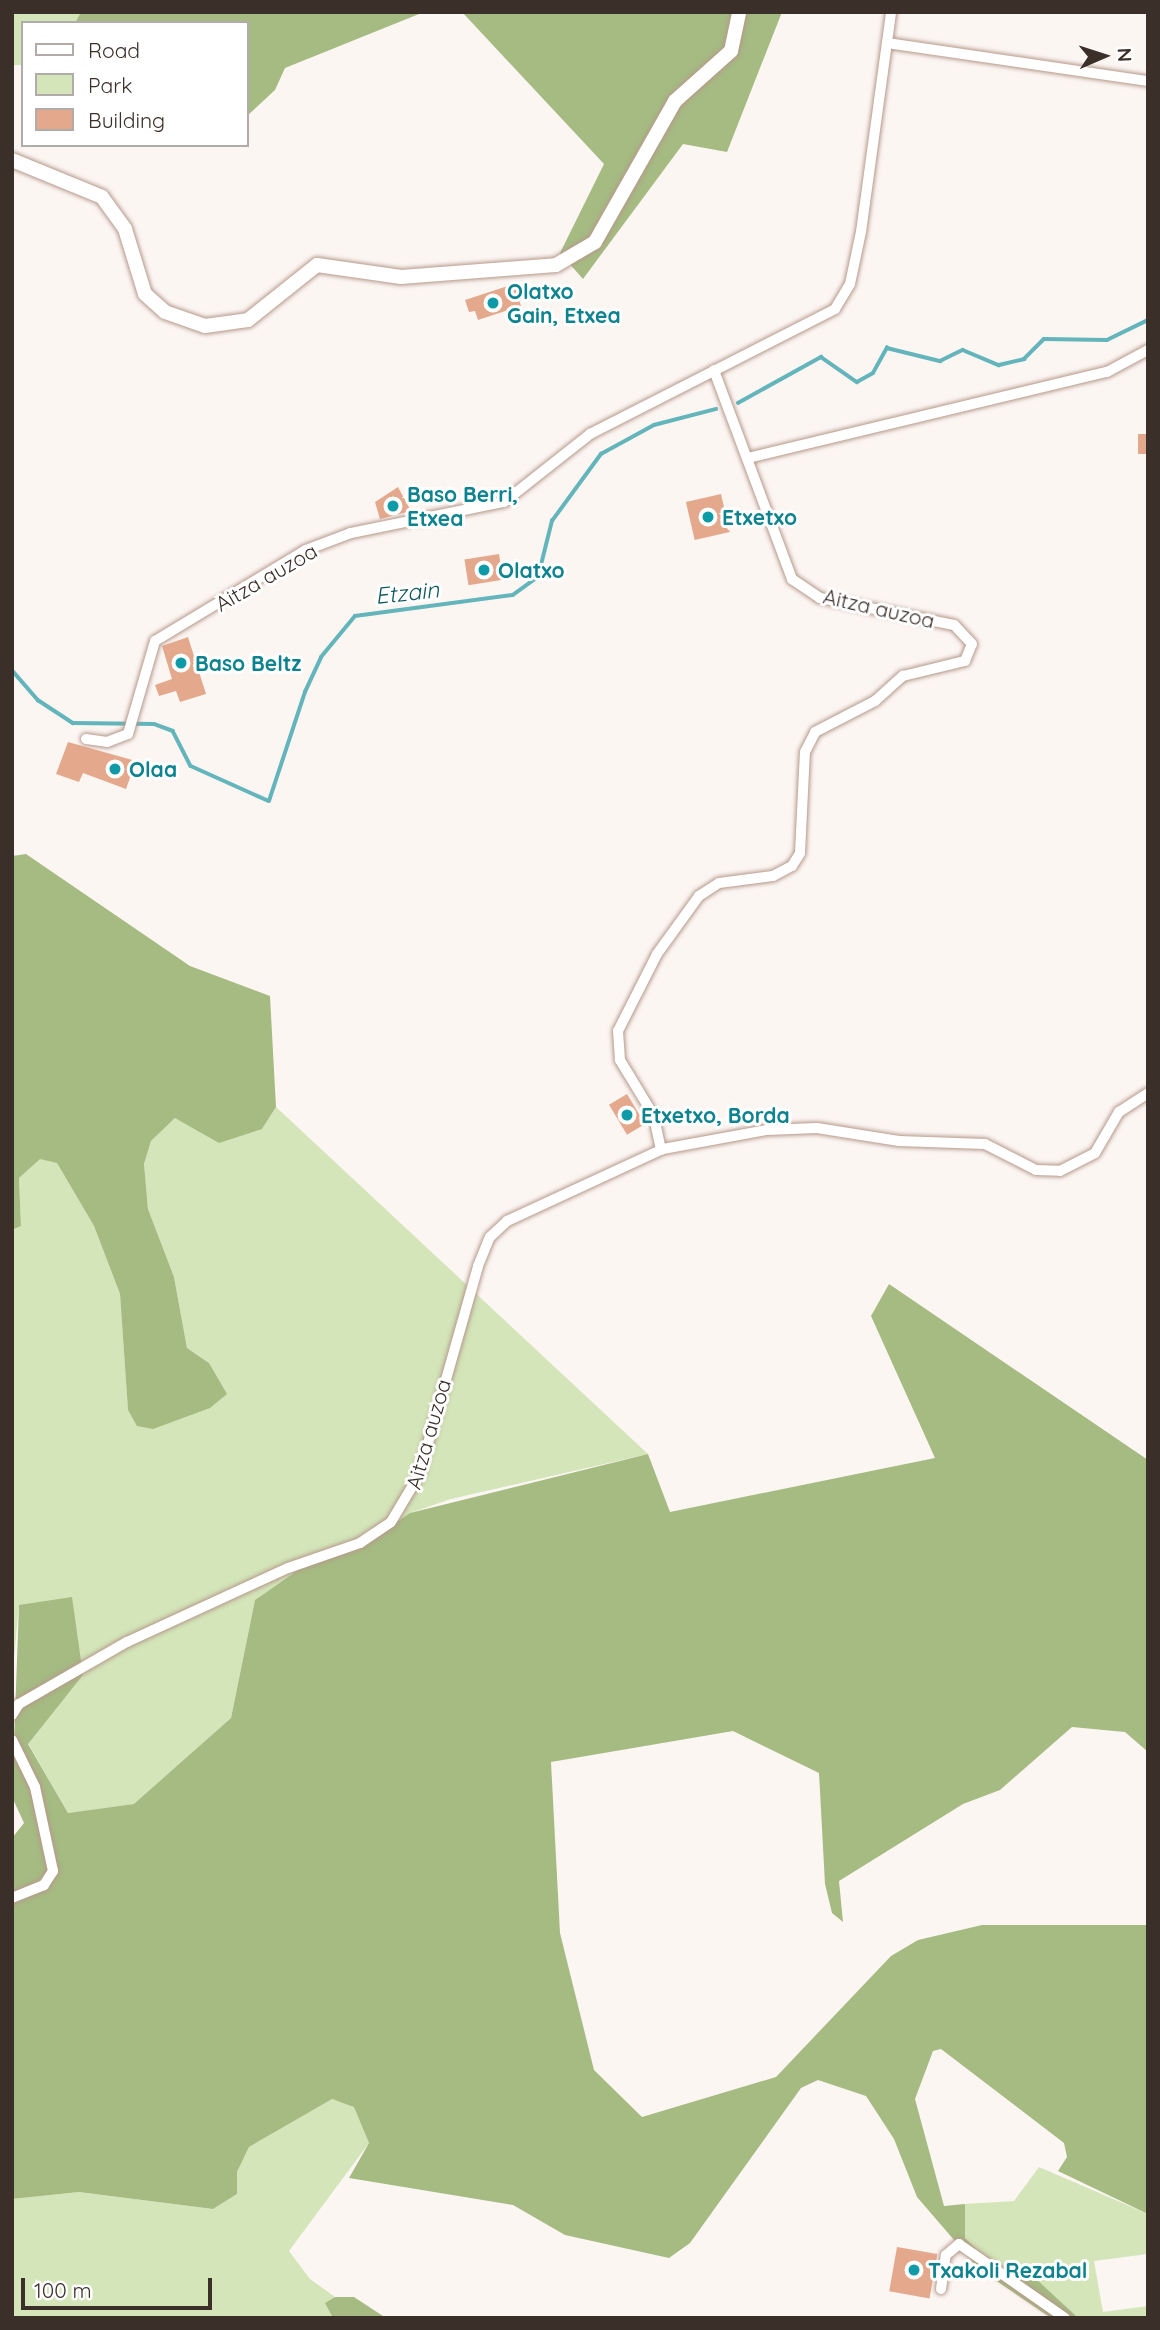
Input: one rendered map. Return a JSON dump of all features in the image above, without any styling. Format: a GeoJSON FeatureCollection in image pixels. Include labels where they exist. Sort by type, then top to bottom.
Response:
{"type":"FeatureCollection","features":[{"type":"Feature","properties":{"kind":"street"},"geometry":{"type":"LineString","coordinates":[[12,160],[103,197],[125,229],[145,294],[165,312],[205,326],[248,320],[317,265],[401,277],[556,265],[595,242],[675,101],[731,51],[739,12]]}},
{"type":"Feature","properties":{"kind":"street","name":"Aitza auzoa"},"geometry":{"type":"LineString","coordinates":[[86,739],[107,742],[128,732],[155,641],[306,550],[351,533],[503,502],[590,434],[835,309],[850,284],[891,12]]}},
{"type":"Feature","properties":{"kind":"street"},"geometry":{"type":"LineString","coordinates":[[887,43],[1148,81]]}},
{"type":"Feature","properties":{"kind":"street"},"geometry":{"type":"LineString","coordinates":[[748,458],[1107,372],[1148,350]]}},
{"type":"Feature","properties":{"kind":"street","name":"Aitza auzoa"},"geometry":{"type":"LineString","coordinates":[[661,1150],[654,1115],[620,1060],[618,1031],[657,954],[699,896],[719,883],[773,876],[792,866],[800,853],[805,752],[815,732],[875,701],[902,676],[965,662],[972,644],[954,625],[820,598],[792,579],[713,370]]}},
{"type":"Feature","properties":{"kind":"street","name":"Aitza auzoa"},"geometry":{"type":"LineString","coordinates":[[12,1715],[19,1704],[127,1642],[288,1568],[360,1544],[391,1522],[419,1475],[457,1324],[490,1237],[507,1221],[661,1150],[767,1130],[817,1128],[900,1141],[985,1144],[1036,1170],[1060,1171],[1095,1153],[1119,1112],[1148,1093]]}},
{"type":"Feature","properties":{"kind":"street"},"geometry":{"type":"LineString","coordinates":[[12,1740],[38,1798],[53,1871],[44,1885],[12,1898]]}},
{"type":"Feature","properties":{"kind":"street"},"geometry":{"type":"LineString","coordinates":[[941,2289],[946,2255],[959,2244],[1065,2318]]}},
{"type":"Feature","properties":{"kind":"green space"},"geometry":{"type":"Polygon","coordinates":[[[12,12],[81,12],[76,21],[21,21],[21,65],[12,65],[12,12]]]}},
{"type":"Feature","properties":{"kind":"green space"},"geometry":{"type":"Polygon","coordinates":[[[81,12],[424,12],[285,68],[275,90],[248,115],[248,21],[76,21],[81,12]]]}},
{"type":"Feature","properties":{"kind":"green space"},"geometry":{"type":"Polygon","coordinates":[[[462,12],[782,12],[727,152],[683,144],[583,279],[560,253],[604,164],[462,12]]]}},
{"type":"Feature","properties":{"kind":"green space"},"geometry":{"type":"Polygon","coordinates":[[[26,854],[190,966],[270,996],[276,1107],[262,1129],[219,1143],[175,1118],[151,1141],[144,1164],[148,1209],[174,1277],[187,1348],[209,1363],[227,1394],[210,1408],[153,1429],[137,1426],[128,1410],[120,1294],[94,1226],[57,1163],[40,1159],[19,1178],[21,1226],[12,1230],[12,856],[26,854]]]}},
{"type":"Feature","properties":{"kind":"green space"},"geometry":{"type":"Polygon","coordinates":[[[276,1107],[648,1454],[451,1499],[410,1513],[355,1550],[298,1570],[255,1600],[231,1718],[135,1804],[68,1813],[28,1743],[83,1675],[19,1605],[12,1679],[12,1230],[21,1226],[19,1178],[40,1158],[57,1163],[94,1226],[120,1294],[128,1410],[209,1363],[187,1348],[174,1277],[148,1209],[144,1164],[151,1141],[175,1118],[262,1129],[276,1107]]]}},
{"type":"Feature","properties":{"kind":"green space"},"geometry":{"type":"Polygon","coordinates":[[[889,1284],[1148,1460],[1148,1752],[1125,1732],[1072,1727],[1000,1790],[963,1804],[839,1881],[843,1922],[832,1913],[825,1884],[819,1773],[733,1731],[551,1762],[560,1933],[594,2070],[642,2117],[776,2077],[891,1956],[918,1940],[982,1925],[1148,1925],[1148,2214],[1058,2171],[1067,2157],[1064,2143],[941,2049],[933,2051],[915,2099],[944,2206],[965,2204],[965,2238],[997,2270],[1034,2277],[1078,2318],[1051,2318],[979,2269],[917,2197],[894,2139],[866,2096],[818,2080],[801,2088],[690,2243],[669,2258],[565,2235],[513,2205],[349,2178],[369,2143],[354,2107],[332,2099],[249,2147],[237,2172],[237,2194],[213,2209],[79,2192],[12,2199],[12,1838],[24,1823],[12,1797],[19,1605],[72,1597],[83,1675],[28,1744],[68,1813],[134,1804],[231,1718],[255,1600],[298,1570],[355,1550],[410,1513],[648,1454],[670,1512],[935,1458],[871,1316],[889,1284]]]}},
{"type":"Feature","properties":{"kind":"green space"},"geometry":{"type":"Polygon","coordinates":[[[331,2099],[354,2106],[369,2143],[289,2251],[310,2279],[335,2297],[326,2303],[333,2318],[12,2318],[12,2199],[79,2192],[213,2209],[237,2194],[237,2172],[249,2147],[331,2099]]]}},
{"type":"Feature","properties":{"kind":"green space"},"geometry":{"type":"Polygon","coordinates":[[[1039,2167],[1148,2214],[1148,2254],[1094,2261],[1103,2312],[1148,2306],[1148,2318],[1078,2318],[997,2270],[965,2238],[965,2204],[1014,2201],[1039,2167]]]}},
{"type":"Feature","properties":{"kind":"green space"},"geometry":{"type":"Polygon","coordinates":[[[335,2297],[354,2297],[386,2318],[333,2318],[325,2303],[335,2297]]]}},
{"type":"Feature","properties":{"kind":"building","name":"Olatxo Gain, Etxea"},"geometry":{"type":"Polygon","coordinates":[[[514,284],[521,306],[478,320],[475,311],[469,312],[465,300],[514,284]]]}},
{"type":"Feature","properties":{"kind":"building"},"geometry":{"type":"Polygon","coordinates":[[[1138,434],[1148,434],[1148,454],[1138,454],[1138,434]]]}},
{"type":"Feature","properties":{"kind":"building","name":"Baso Berri, Etxea"},"geometry":{"type":"Polygon","coordinates":[[[398,487],[411,511],[380,519],[375,502],[398,487]]]}},
{"type":"Feature","properties":{"kind":"building","name":"Etxetxo"},"geometry":{"type":"Polygon","coordinates":[[[721,494],[730,532],[695,540],[686,502],[721,494]]]}},
{"type":"Feature","properties":{"kind":"building","name":"Olatxo"},"geometry":{"type":"Polygon","coordinates":[[[499,554],[503,580],[468,585],[464,559],[499,554]]]}},
{"type":"Feature","properties":{"kind":"building","name":"Baso Beltz"},"geometry":{"type":"Polygon","coordinates":[[[188,637],[206,694],[180,702],[176,691],[159,696],[155,685],[172,679],[162,646],[188,637]]]}},
{"type":"Feature","properties":{"kind":"building"},"geometry":{"type":"Polygon","coordinates":[[[68,742],[136,761],[126,789],[83,773],[79,782],[56,774],[68,742]]]}},
{"type":"Feature","properties":{"kind":"building","name":"Etxetxo, Borda"},"geometry":{"type":"Polygon","coordinates":[[[627,1094],[645,1124],[627,1135],[609,1105],[627,1094]]]}},
{"type":"Feature","properties":{"kind":"building","name":"Txakoli Rezabal"},"geometry":{"type":"Polygon","coordinates":[[[897,2247],[937,2254],[930,2298],[889,2291],[897,2247]]]}},
{"type":"Feature","properties":{"kind":"waterway","name":"Etzain"},"geometry":{"type":"LineString","coordinates":[[738,403],[821,357],[857,382],[873,373],[887,348],[940,361],[963,350],[999,365],[1024,359],[1044,339],[1107,340],[1148,320]]}},
{"type":"Feature","properties":{"kind":"waterway","name":"Etzain"},"geometry":{"type":"LineString","coordinates":[[12,670],[38,700],[73,723],[154,724],[173,731],[191,766],[269,801],[305,692],[321,657],[355,616],[513,595],[538,577],[552,521],[601,454],[654,425],[716,409]]}},
{"type":"Feature","properties":{"kind":"place","name":"Olatxo Gain, Etxea"},"geometry":{"type":"Point","coordinates":[493,303]}},
{"type":"Feature","properties":{"kind":"place","name":"Baso Berri, Etxea"},"geometry":{"type":"Point","coordinates":[393,506]}},
{"type":"Feature","properties":{"kind":"place","name":"Etxetxo"},"geometry":{"type":"Point","coordinates":[708,517]}},
{"type":"Feature","properties":{"kind":"place","name":"Olatxo"},"geometry":{"type":"Point","coordinates":[484,570]}},
{"type":"Feature","properties":{"kind":"place","name":"Baso Beltz"},"geometry":{"type":"Point","coordinates":[181,663]}},
{"type":"Feature","properties":{"kind":"place","name":"Olaa"},"geometry":{"type":"Point","coordinates":[115,769]}},
{"type":"Feature","properties":{"kind":"place","name":"Etxetxo, Borda"},"geometry":{"type":"Point","coordinates":[627,1115]}},
{"type":"Feature","properties":{"kind":"place","name":"Txakoli Rezabal"},"geometry":{"type":"Point","coordinates":[914,2270]}}]}
